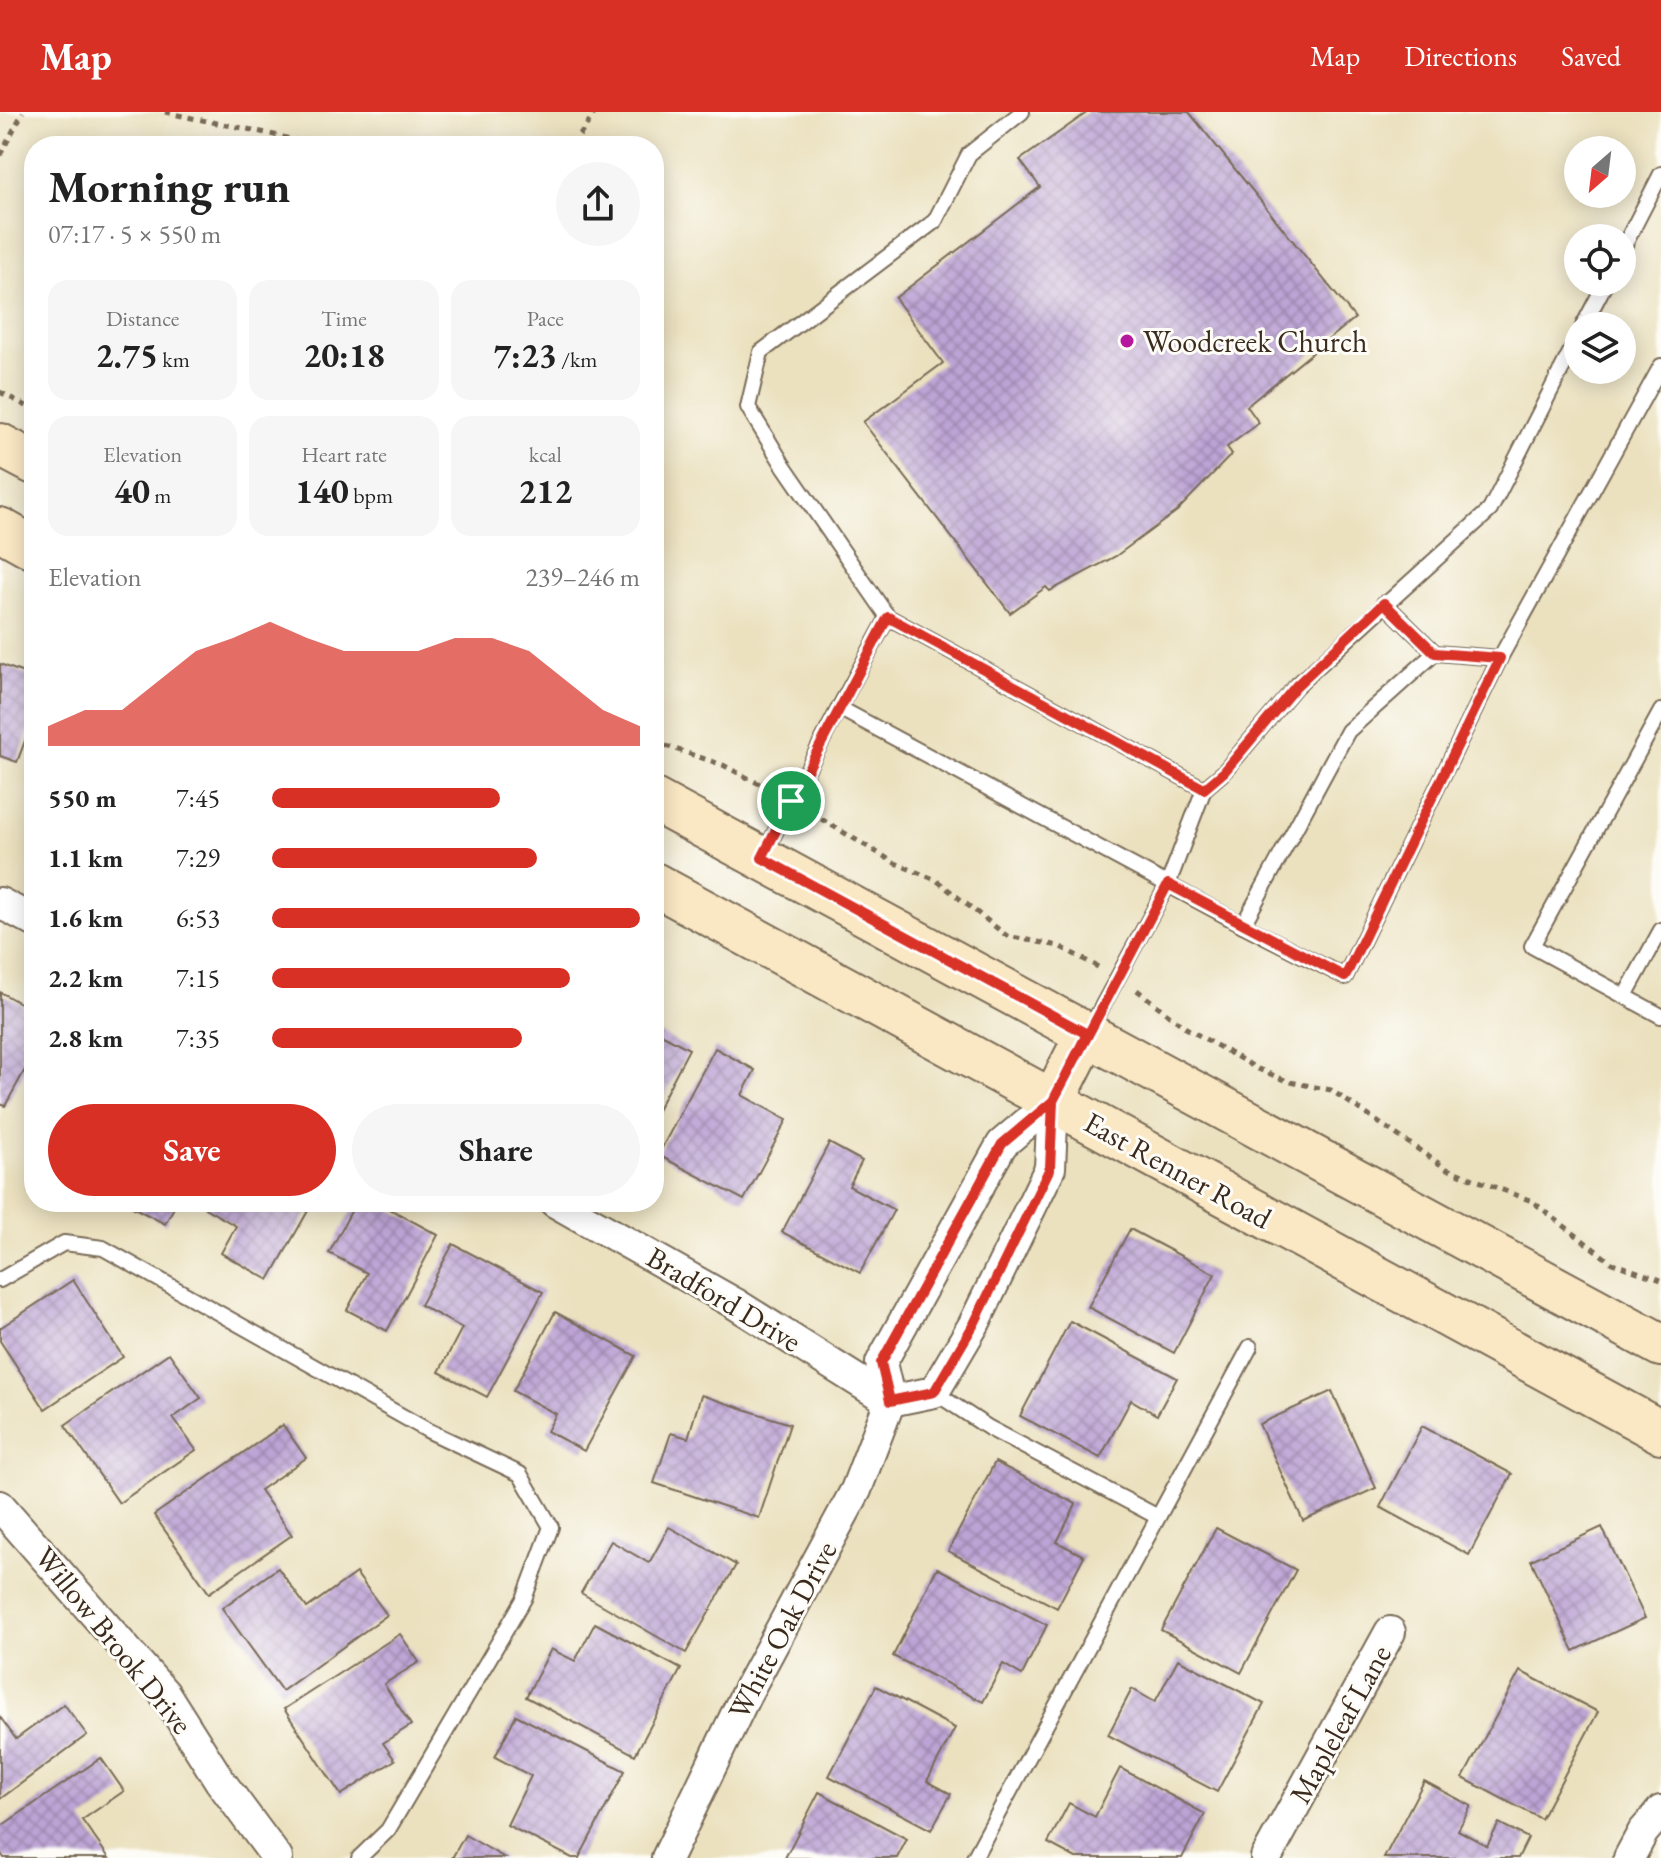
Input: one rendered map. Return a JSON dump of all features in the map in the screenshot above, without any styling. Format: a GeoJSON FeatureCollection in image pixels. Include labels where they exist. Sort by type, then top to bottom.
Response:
{"type":"FeatureCollection","features":[{"type":"Feature","properties":{"kind":"main road"},"geometry":{"type":"LineString","coordinates":[[0,445],[24,458]]}},
{"type":"Feature","properties":{"kind":"main road"},"geometry":{"type":"LineString","coordinates":[[0,529],[24,542]]}},
{"type":"Feature","properties":{"kind":"main road"},"geometry":{"type":"LineString","coordinates":[[664,805],[1661,1345]]}},
{"type":"Feature","properties":{"kind":"main road","name":"East Renner Road"},"geometry":{"type":"LineString","coordinates":[[664,889],[1661,1432]]}},
{"type":"Feature","properties":{"kind":"main road"},"geometry":{"type":"LineString","coordinates":[[1053,1101],[1087,1034]]}},
{"type":"Feature","properties":{"kind":"street"},"geometry":{"type":"LineString","coordinates":[[0,903],[24,916]]}},
{"type":"Feature","properties":{"kind":"street"},"geometry":{"type":"LineString","coordinates":[[1053,1101],[1050,1168],[974,1324],[934,1392],[890,1401],[881,1363],[925,1280],[1002,1144],[1053,1101]]}},
{"type":"Feature","properties":{"kind":"street","name":"Bradford Drive"},"geometry":{"type":"LineString","coordinates":[[573,1212],[734,1303],[890,1401]]}},
{"type":"Feature","properties":{"kind":"street","name":"White Oak Drive"},"geometry":{"type":"LineString","coordinates":[[667,1858],[746,1694],[856,1490],[890,1401]]}},
{"type":"Feature","properties":{"kind":"street","name":"Willow Brook Drive"},"geometry":{"type":"LineString","coordinates":[[0,1506],[165,1694],[220,1781],[277,1858]]}},
{"type":"Feature","properties":{"kind":"street","name":"Mapleleaf Lane"},"geometry":{"type":"LineString","coordinates":[[1266,1858],[1390,1632]]}},
{"type":"Feature","properties":{"kind":"street"},"geometry":{"type":"LineString","coordinates":[[1629,1858],[1643,1832],[1661,1811]]}},
{"type":"Feature","properties":{"kind":"lane"},"geometry":{"type":"LineString","coordinates":[[1022,112],[969,154],[935,221],[761,352],[748,407],[782,463],[888,617],[1204,789]]}},
{"type":"Feature","properties":{"kind":"lane"},"geometry":{"type":"LineString","coordinates":[[1635,224],[1661,174]]}},
{"type":"Feature","properties":{"kind":"lane"},"geometry":{"type":"LineString","coordinates":[[1087,1034],[1168,884],[1204,789],[1224,772],[1296,686],[1490,510],[1564,365]]}},
{"type":"Feature","properties":{"kind":"lane"},"geometry":{"type":"LineString","coordinates":[[839,708],[1345,977],[1500,658],[1661,366]]}},
{"type":"Feature","properties":{"kind":"lane"},"geometry":{"type":"LineString","coordinates":[[1384,603],[1435,653],[1500,658]]}},
{"type":"Feature","properties":{"kind":"lane"},"geometry":{"type":"LineString","coordinates":[[762,858],[888,617]]}},
{"type":"Feature","properties":{"kind":"lane"},"geometry":{"type":"LineString","coordinates":[[1243,925],[1348,731],[1435,653]]}},
{"type":"Feature","properties":{"kind":"lane"},"geometry":{"type":"LineString","coordinates":[[1661,711],[1532,946],[1661,1016]]}},
{"type":"Feature","properties":{"kind":"lane"},"geometry":{"type":"LineString","coordinates":[[1625,996],[1661,930]]}},
{"type":"Feature","properties":{"kind":"lane"},"geometry":{"type":"LineString","coordinates":[[0,1280],[64,1243],[103,1248],[427,1430],[520,1474],[551,1527],[524,1599],[388,1830],[359,1858]]}},
{"type":"Feature","properties":{"kind":"lane"},"geometry":{"type":"LineString","coordinates":[[974,1858],[1250,1347]]}},
{"type":"Feature","properties":{"kind":"lane"},"geometry":{"type":"LineString","coordinates":[[934,1392],[989,1428],[1158,1517]]}},
{"type":"Feature","properties":{"kind":"path"},"geometry":{"type":"LineString","coordinates":[[0,155],[23,112]]}},
{"type":"Feature","properties":{"kind":"path"},"geometry":{"type":"LineString","coordinates":[[165,112],[283,136]]}},
{"type":"Feature","properties":{"kind":"path"},"geometry":{"type":"LineString","coordinates":[[579,136],[595,112]]}},
{"type":"Feature","properties":{"kind":"path"},"geometry":{"type":"LineString","coordinates":[[0,392],[24,405]]}},
{"type":"Feature","properties":{"kind":"path"},"geometry":{"type":"LineString","coordinates":[[664,745],[723,765],[895,863],[936,880],[1007,936],[1059,946],[1118,978],[1154,1000],[1186,1028],[1258,1069],[1290,1082],[1331,1090],[1447,1169],[1532,1201],[1612,1263],[1661,1280]]}},
{"type":"Feature","properties":{"kind":"building","name":"Woodcreek Church"},"geometry":{"type":"Polygon","coordinates":[[[1088,112],[1189,112],[1355,318],[1247,406],[1259,423],[1227,447],[1232,454],[1177,511],[1116,556],[1050,591],[1046,587],[1010,613],[863,422],[943,363],[895,298],[1040,187],[1020,160],[1088,112]]]}},
{"type":"Feature","properties":{"kind":"building"},"geometry":{"type":"Polygon","coordinates":[[[0,664],[24,673],[24,743],[17,762],[0,756],[0,664]]]}},
{"type":"Feature","properties":{"kind":"building"},"geometry":{"type":"Polygon","coordinates":[[[0,992],[24,1005],[24,1072],[5,1106],[0,1104],[0,992]]]}},
{"type":"Feature","properties":{"kind":"building"},"geometry":{"type":"Polygon","coordinates":[[[664,1035],[689,1049],[664,1097],[664,1035]]]}},
{"type":"Feature","properties":{"kind":"building"},"geometry":{"type":"Polygon","coordinates":[[[715,1048],[755,1070],[742,1095],[787,1120],[744,1200],[664,1158],[664,1144],[715,1048]]]}},
{"type":"Feature","properties":{"kind":"building"},"geometry":{"type":"Polygon","coordinates":[[[829,1143],[862,1161],[849,1186],[894,1210],[860,1273],[782,1232],[829,1143]]]}},
{"type":"Feature","properties":{"kind":"building"},"geometry":{"type":"Polygon","coordinates":[[[142,1212],[172,1212],[165,1224],[142,1212]]]}},
{"type":"Feature","properties":{"kind":"building"},"geometry":{"type":"Polygon","coordinates":[[[212,1212],[307,1212],[269,1280],[221,1253],[236,1226],[212,1212]]]}},
{"type":"Feature","properties":{"kind":"building"},"geometry":{"type":"Polygon","coordinates":[[[351,1212],[395,1212],[438,1235],[387,1331],[347,1310],[367,1273],[329,1253],[351,1212]]]}},
{"type":"Feature","properties":{"kind":"building"},"geometry":{"type":"Polygon","coordinates":[[[1130,1229],[1215,1274],[1174,1353],[1088,1307],[1130,1229]]]}},
{"type":"Feature","properties":{"kind":"building"},"geometry":{"type":"Polygon","coordinates":[[[453,1244],[543,1292],[487,1397],[439,1372],[462,1328],[420,1305],[453,1244]]]}},
{"type":"Feature","properties":{"kind":"building"},"geometry":{"type":"Polygon","coordinates":[[[73,1280],[123,1357],[45,1409],[0,1341],[0,1328],[73,1280]]]}},
{"type":"Feature","properties":{"kind":"building"},"geometry":{"type":"Polygon","coordinates":[[[555,1312],[636,1356],[584,1451],[547,1431],[556,1414],[513,1391],[555,1312]]]}},
{"type":"Feature","properties":{"kind":"building"},"geometry":{"type":"Polygon","coordinates":[[[1070,1321],[1177,1378],[1157,1415],[1131,1400],[1100,1458],[1020,1416],[1070,1321]]]}},
{"type":"Feature","properties":{"kind":"building"},"geometry":{"type":"Polygon","coordinates":[[[169,1353],[201,1398],[173,1418],[196,1450],[119,1503],[65,1425],[169,1353]]]}},
{"type":"Feature","properties":{"kind":"building"},"geometry":{"type":"Polygon","coordinates":[[[1332,1391],[1376,1488],[1303,1521],[1259,1424],[1332,1391]]]}},
{"type":"Feature","properties":{"kind":"building"},"geometry":{"type":"Polygon","coordinates":[[[701,1395],[790,1424],[759,1518],[654,1483],[671,1433],[688,1438],[701,1395]]]}},
{"type":"Feature","properties":{"kind":"building"},"geometry":{"type":"Polygon","coordinates":[[[283,1425],[306,1458],[260,1490],[292,1535],[209,1593],[154,1515],[283,1425]]]}},
{"type":"Feature","properties":{"kind":"building"},"geometry":{"type":"Polygon","coordinates":[[[1422,1426],[1512,1474],[1469,1555],[1380,1507],[1422,1426]]]}},
{"type":"Feature","properties":{"kind":"building"},"geometry":{"type":"Polygon","coordinates":[[[995,1462],[1076,1504],[1057,1542],[1084,1556],[1057,1608],[948,1551],[995,1462]]]}},
{"type":"Feature","properties":{"kind":"building"},"geometry":{"type":"Polygon","coordinates":[[[669,1527],[736,1565],[686,1653],[581,1593],[611,1541],[649,1563],[669,1527]]]}},
{"type":"Feature","properties":{"kind":"building"},"geometry":{"type":"Polygon","coordinates":[[[1602,1527],[1645,1618],[1574,1651],[1531,1560],[1602,1527]]]}},
{"type":"Feature","properties":{"kind":"building"},"geometry":{"type":"Polygon","coordinates":[[[1216,1528],[1296,1570],[1241,1673],[1161,1630],[1216,1528]]]}},
{"type":"Feature","properties":{"kind":"building"},"geometry":{"type":"Polygon","coordinates":[[[278,1568],[307,1608],[356,1573],[387,1615],[282,1691],[222,1608],[278,1568]]]}},
{"type":"Feature","properties":{"kind":"building"},"geometry":{"type":"Polygon","coordinates":[[[937,1568],[1047,1625],[1022,1675],[1003,1664],[983,1702],[893,1656],[937,1568]]]}},
{"type":"Feature","properties":{"kind":"building"},"geometry":{"type":"Polygon","coordinates":[[[595,1623],[681,1669],[635,1755],[526,1697],[551,1649],[575,1661],[595,1623]]]}},
{"type":"Feature","properties":{"kind":"building"},"geometry":{"type":"Polygon","coordinates":[[[400,1634],[419,1662],[384,1684],[411,1725],[383,1743],[395,1760],[341,1795],[284,1709],[400,1634]]]}},
{"type":"Feature","properties":{"kind":"building"},"geometry":{"type":"Polygon","coordinates":[[[1178,1659],[1264,1704],[1217,1792],[1108,1735],[1132,1689],[1155,1702],[1178,1659]]]}},
{"type":"Feature","properties":{"kind":"building"},"geometry":{"type":"Polygon","coordinates":[[[1520,1671],[1598,1712],[1541,1819],[1463,1778],[1520,1671]]]}},
{"type":"Feature","properties":{"kind":"building"},"geometry":{"type":"Polygon","coordinates":[[[876,1686],[955,1728],[927,1781],[951,1794],[931,1830],[829,1776],[876,1686]]]}},
{"type":"Feature","properties":{"kind":"building"},"geometry":{"type":"Polygon","coordinates":[[[64,1704],[87,1735],[0,1799],[0,1717],[16,1739],[64,1704]]]}},
{"type":"Feature","properties":{"kind":"building"},"geometry":{"type":"Polygon","coordinates":[[[516,1715],[625,1771],[579,1858],[572,1858],[507,1825],[531,1776],[495,1757],[516,1715]]]}},
{"type":"Feature","properties":{"kind":"building"},"geometry":{"type":"Polygon","coordinates":[[[101,1758],[124,1791],[82,1820],[109,1858],[4,1858],[0,1852],[0,1827],[101,1758]]]}},
{"type":"Feature","properties":{"kind":"building"},"geometry":{"type":"Polygon","coordinates":[[[1120,1768],[1205,1814],[1182,1858],[1076,1858],[1048,1843],[1069,1803],[1095,1817],[1120,1768]]]}},
{"type":"Feature","properties":{"kind":"building"},"geometry":{"type":"Polygon","coordinates":[[[1424,1781],[1471,1806],[1458,1830],[1487,1846],[1499,1823],[1528,1838],[1518,1858],[1384,1858],[1424,1781]]]}},
{"type":"Feature","properties":{"kind":"building"},"geometry":{"type":"Polygon","coordinates":[[[819,1792],[907,1839],[897,1858],[785,1858],[819,1792]]]}},
{"type":"Feature","properties":{"kind":"building"},"geometry":{"type":"Polygon","coordinates":[[[465,1835],[505,1858],[452,1858],[465,1835]]]}},
{"type":"Feature","properties":{"kind":"place","name":"Woodcreek Church"},"geometry":{"type":"Point","coordinates":[1127,341]}},
{"type":"Feature","properties":{"kind":"route"},"geometry":{"type":"LineString","coordinates":[[791,801],[762,858],[1087,1034],[1053,1101],[1002,1144],[925,1280],[881,1363],[890,1401],[934,1392],[974,1324],[1050,1168],[1053,1101],[1168,884],[1345,977],[1500,658],[1435,653],[1384,603],[1296,686],[1224,772],[1204,789],[888,617],[791,801]]}}]}
